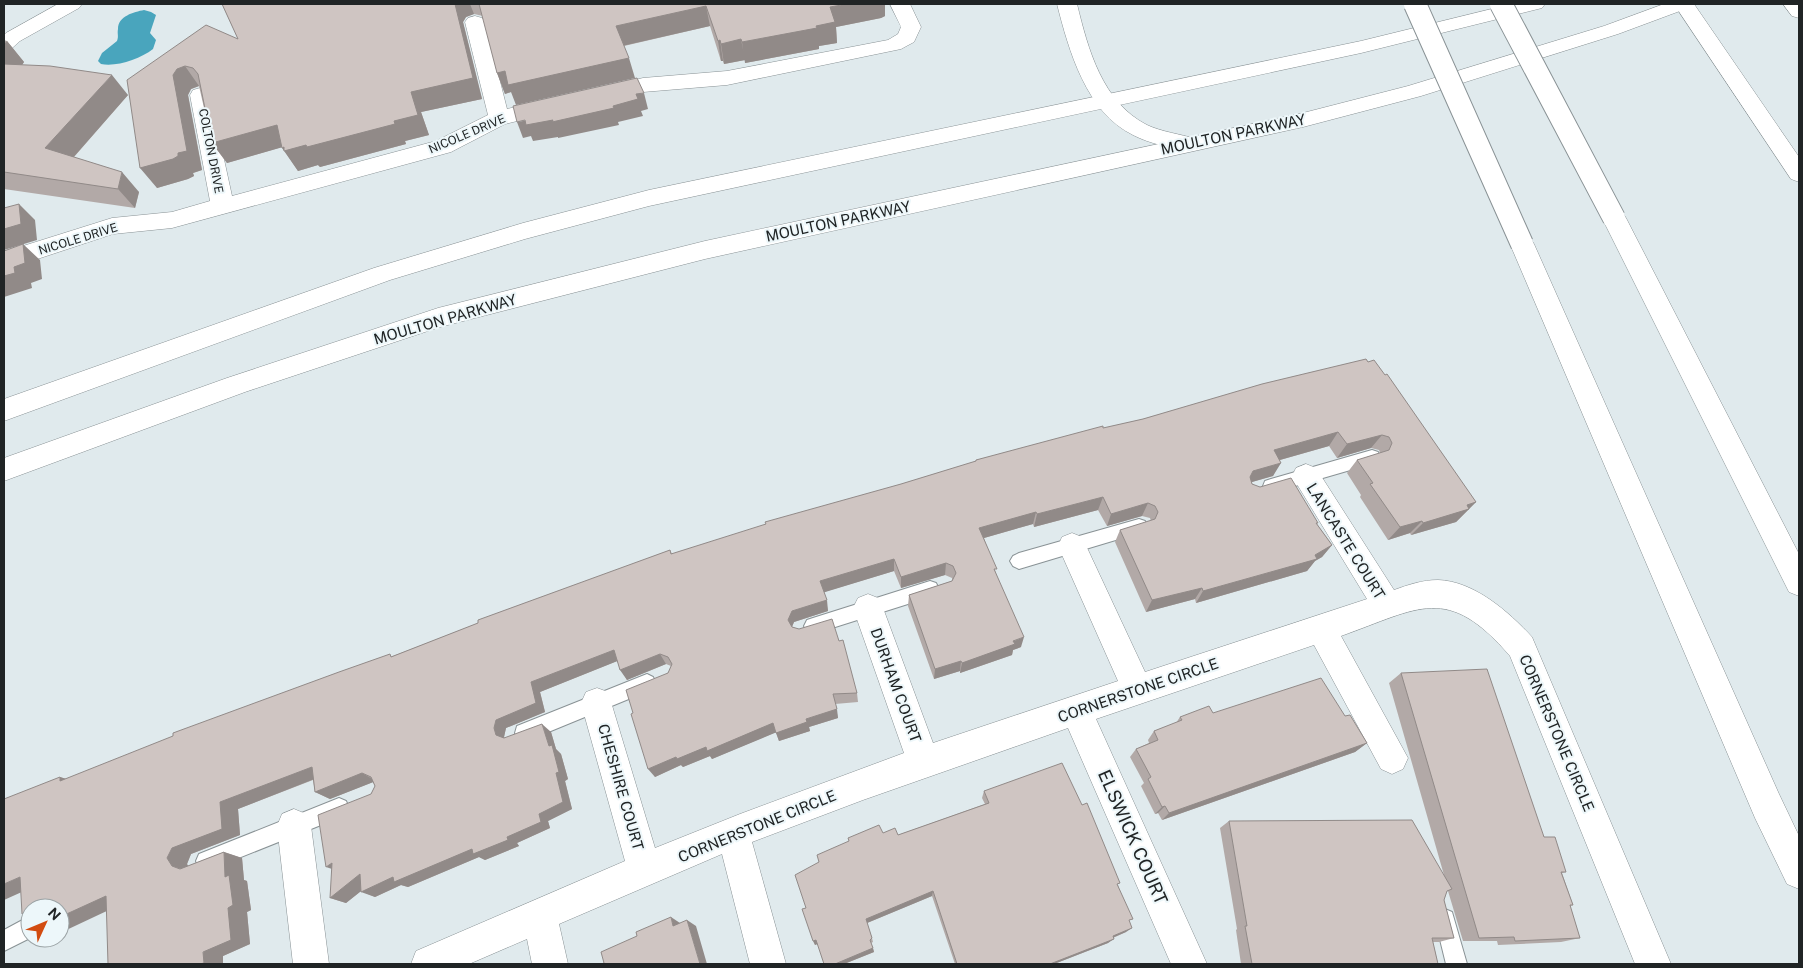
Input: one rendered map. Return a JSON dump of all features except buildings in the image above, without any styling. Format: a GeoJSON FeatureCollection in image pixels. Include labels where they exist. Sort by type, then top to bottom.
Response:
{"type":"FeatureCollection","features":[{"type":"Feature","properties":{"kind":"main road","name":"NICOLE DRIVE"},"geometry":{"type":"LineString","coordinates":[[4,261],[112,226],[172,220],[443,147],[499,118],[643,85],[727,78],[894,45],[907,38],[911,26],[900,4]]}},
{"type":"Feature","properties":{"kind":"main road"},"geometry":{"type":"LineString","coordinates":[[1067,4],[1084,62],[1107,100],[1119,114],[1138,129],[1188,144]]}},
{"type":"Feature","properties":{"kind":"main road"},"geometry":{"type":"LineString","coordinates":[[1415,4],[1522,244],[1763,797],[1799,872]]}},
{"type":"Feature","properties":{"kind":"main road"},"geometry":{"type":"LineString","coordinates":[[1501,4],[1614,218],[1799,583]]}},
{"type":"Feature","properties":{"kind":"main road"},"geometry":{"type":"LineString","coordinates":[[4,410],[382,274],[523,231],[648,198],[1361,46],[1535,4]]}},
{"type":"Feature","properties":{"kind":"main road"},"geometry":{"type":"LineString","coordinates":[[1682,4],[1799,174]]}},
{"type":"Feature","properties":{"kind":"main road","name":"MOULTON PARKWAY"},"geometry":{"type":"LineString","coordinates":[[4,470],[236,384],[438,318],[706,250],[1304,120],[1414,91],[1611,30],[1682,4]]}},
{"type":"Feature","properties":{"kind":"main road"},"geometry":{"type":"LineString","coordinates":[[1793,4],[1799,12]]}},
{"type":"Feature","properties":{"kind":"main road"},"geometry":{"type":"LineString","coordinates":[[4,45],[13,37],[64,5]]}},
{"type":"Feature","properties":{"kind":"main road"},"geometry":{"type":"LineString","coordinates":[[475,22],[499,118]]}},
{"type":"Feature","properties":{"kind":"main road","name":"COLTON DRIVE"},"geometry":{"type":"LineString","coordinates":[[200,96],[222,207]]}},
{"type":"Feature","properties":{"kind":"main road","name":"LANCASTE COURT"},"geometry":{"type":"LineString","coordinates":[[1306,476],[1387,606]]}},
{"type":"Feature","properties":{"kind":"main road"},"geometry":{"type":"LineString","coordinates":[[1072,546],[1137,690]]}},
{"type":"Feature","properties":{"kind":"main road","name":"CORNERSTONE CIRCLE"},"geometry":{"type":"LineString","coordinates":[[430,964],[539,915],[783,813],[1076,710],[1416,596],[1442,594],[1475,605],[1500,623],[1521,646],[1653,964]]}},
{"type":"Feature","properties":{"kind":"main road","name":"DURHAM COURT"},"geometry":{"type":"LineString","coordinates":[[868,608],[924,763]]}},
{"type":"Feature","properties":{"kind":"main road"},"geometry":{"type":"LineString","coordinates":[[1321,628],[1392,758]]}},
{"type":"Feature","properties":{"kind":"main road","name":"CHESHIRE COURT"},"geometry":{"type":"LineString","coordinates":[[597,703],[645,870]]}},
{"type":"Feature","properties":{"kind":"main road","name":"ELSWICK COURT"},"geometry":{"type":"LineString","coordinates":[[1076,710],[1189,964]]}},
{"type":"Feature","properties":{"kind":"main road"},"geometry":{"type":"LineString","coordinates":[[294,826],[311,964]]}},
{"type":"Feature","properties":{"kind":"main road"},"geometry":{"type":"LineString","coordinates":[[733,834],[768,964]]}},
{"type":"Feature","properties":{"kind":"main road"},"geometry":{"type":"LineString","coordinates":[[539,915],[550,964]]}},
{"type":"Feature","properties":{"kind":"lane"},"geometry":{"type":"LineString","coordinates":[[1252,491],[1372,457]]}},
{"type":"Feature","properties":{"kind":"lane"},"geometry":{"type":"LineString","coordinates":[[1019,561],[1143,525]]}},
{"type":"Feature","properties":{"kind":"lane"},"geometry":{"type":"LineString","coordinates":[[801,630],[944,585]]}},
{"type":"Feature","properties":{"kind":"lane"},"geometry":{"type":"LineString","coordinates":[[515,736],[667,675]]}},
{"type":"Feature","properties":{"kind":"lane"},"geometry":{"type":"LineString","coordinates":[[199,863],[359,800]]}},
{"type":"Feature","properties":{"kind":"lane"},"geometry":{"type":"LineString","coordinates":[[1441,904],[1457,964]]}},
{"type":"Feature","properties":{"kind":"lane"},"geometry":{"type":"LineString","coordinates":[[4,941],[20,932]]}},
{"type":"Feature","properties":{"kind":"water"},"geometry":{"type":"Polygon","coordinates":[[[144,10],[156,15],[150,33],[156,40],[153,49],[142,56],[128,61],[107,65],[101,64],[98,61],[102,53],[117,41],[121,21],[127,15],[144,10]]]}}]}
